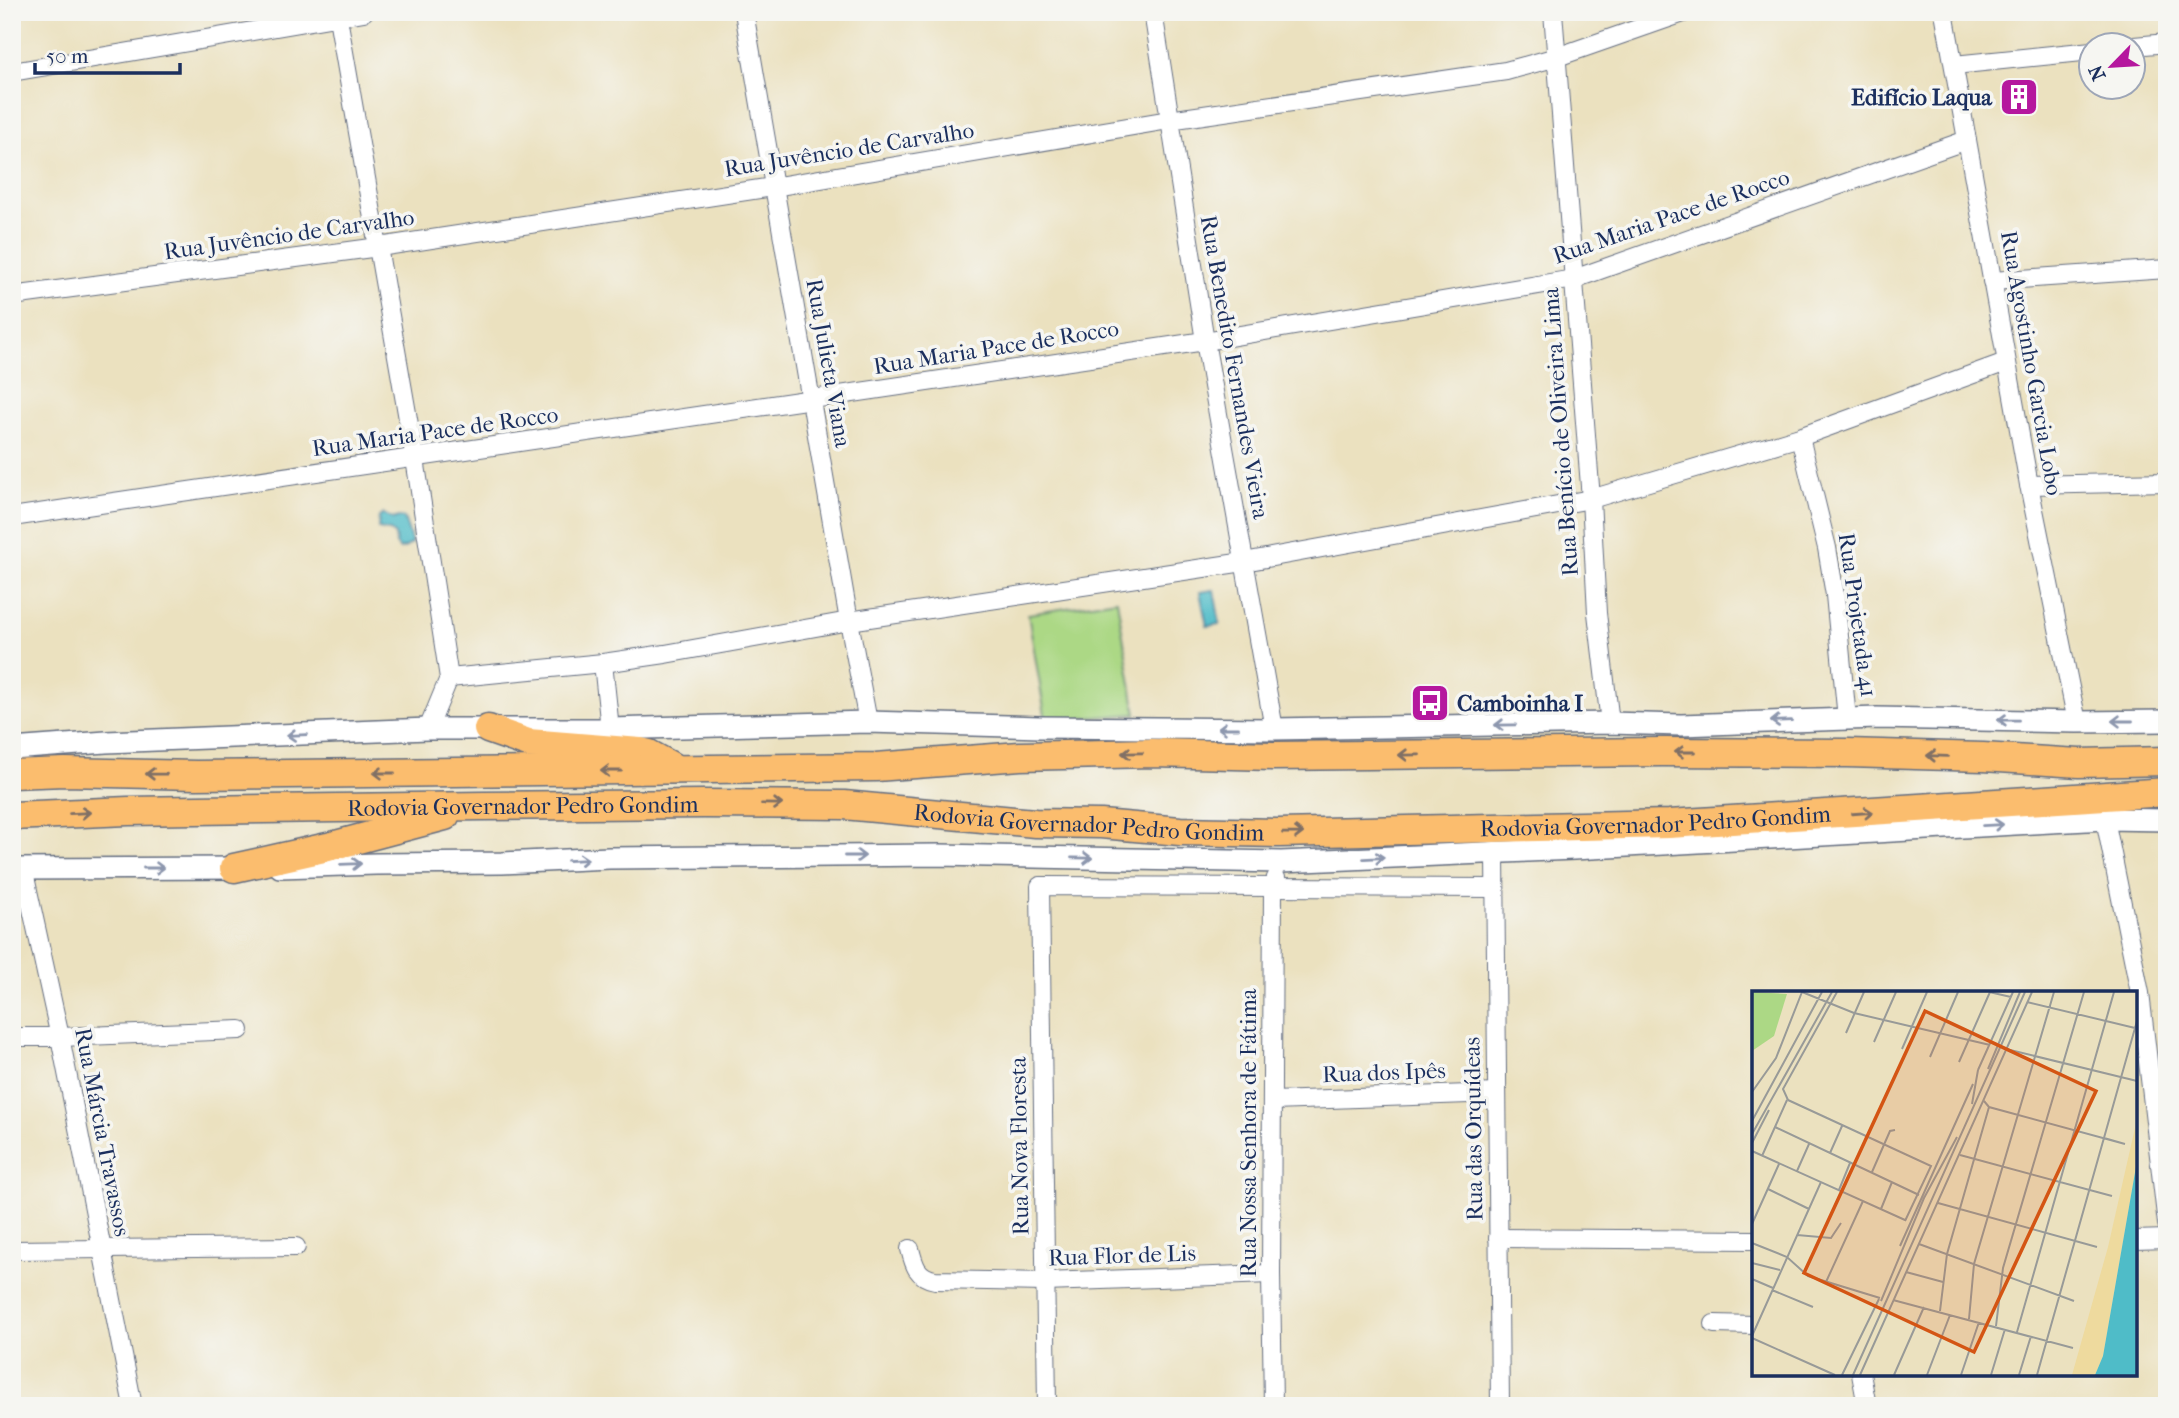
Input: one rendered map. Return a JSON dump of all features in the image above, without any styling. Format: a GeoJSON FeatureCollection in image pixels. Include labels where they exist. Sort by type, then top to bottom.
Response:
{"type":"FeatureCollection","features":[{"type":"Feature","properties":{"kind":"highway"},"geometry":{"type":"LineString","coordinates":[[488,729],[528,743],[640,752],[656,757],[679,771]]}},
{"type":"Feature","properties":{"kind":"highway","name":"Rodovia Governador Pedro Gondim"},"geometry":{"type":"LineString","coordinates":[[12,774],[679,771],[876,767],[1020,756],[1152,753],[1286,756],[1835,753],[2079,763],[2167,761]]}},
{"type":"Feature","properties":{"kind":"highway","name":"Rodovia Governador Pedro Gondim"},"geometry":{"type":"LineString","coordinates":[[12,816],[128,811],[483,806],[844,805],[1035,823],[1279,833],[1669,824],[2167,792]]}},
{"type":"Feature","properties":{"kind":"highway"},"geometry":{"type":"LineString","coordinates":[[234,868],[328,848],[483,806]]}},
{"type":"Feature","properties":{"kind":"street"},"geometry":{"type":"LineString","coordinates":[[12,72],[338,14],[364,12]]}},
{"type":"Feature","properties":{"kind":"street","name":"Rua Julieta Viana"},"geometry":{"type":"LineString","coordinates":[[744,12],[868,722]]}},
{"type":"Feature","properties":{"kind":"street","name":"Rua Benedito Fernandes Vieira"},"geometry":{"type":"LineString","coordinates":[[1153,12],[1205,341],[1274,729]]}},
{"type":"Feature","properties":{"kind":"street","name":"Rua Benício de Oliveira Lima"},"geometry":{"type":"LineString","coordinates":[[1553,12],[1591,499],[1597,613],[1610,723]]}},
{"type":"Feature","properties":{"kind":"street","name":"Rua Juvêncio de Carvalho"},"geometry":{"type":"LineString","coordinates":[[12,296],[379,247],[773,187],[1169,120],[1506,71],[1557,57],[1686,12]]}},
{"type":"Feature","properties":{"kind":"street","name":"Rua Agostinho Garcia Lobo"},"geometry":{"type":"LineString","coordinates":[[1944,12],[2029,485],[2077,722]]}},
{"type":"Feature","properties":{"kind":"street"},"geometry":{"type":"LineString","coordinates":[[338,14],[415,459],[449,678],[428,729]]}},
{"type":"Feature","properties":{"kind":"street"},"geometry":{"type":"LineString","coordinates":[[2148,45],[2167,43]]}},
{"type":"Feature","properties":{"kind":"street"},"geometry":{"type":"LineString","coordinates":[[1954,65],[2078,52]]}},
{"type":"Feature","properties":{"kind":"street","name":"Rua Maria Pace de Rocco"},"geometry":{"type":"LineString","coordinates":[[12,517],[1205,341],[1574,279],[1967,140]]}},
{"type":"Feature","properties":{"kind":"street"},"geometry":{"type":"LineString","coordinates":[[1992,281],[2167,269]]}},
{"type":"Feature","properties":{"kind":"street"},"geometry":{"type":"LineString","coordinates":[[449,678],[603,663],[849,621],[1244,562],[1591,499],[1800,437],[2006,362]]}},
{"type":"Feature","properties":{"kind":"street","name":"Rua Projetada 41"},"geometry":{"type":"LineString","coordinates":[[1800,437],[1827,548],[1835,595],[1847,719]]}},
{"type":"Feature","properties":{"kind":"street"},"geometry":{"type":"LineString","coordinates":[[2029,485],[2167,482]]}},
{"type":"Feature","properties":{"kind":"street"},"geometry":{"type":"LineString","coordinates":[[603,663],[610,729]]}},
{"type":"Feature","properties":{"kind":"street"},"geometry":{"type":"LineString","coordinates":[[12,749],[131,741],[428,729],[610,729],[868,722],[1274,729],[1610,723],[1681,725],[1877,718],[2167,721]]}},
{"type":"Feature","properties":{"kind":"street"},"geometry":{"type":"LineString","coordinates":[[18,869],[234,868],[502,863],[609,858],[939,855],[1281,862],[2105,819],[2167,820]]}},
{"type":"Feature","properties":{"kind":"street"},"geometry":{"type":"LineString","coordinates":[[2105,819],[2140,993],[2167,1224]]}},
{"type":"Feature","properties":{"kind":"street","name":"Rua das Orquídeas"},"geometry":{"type":"LineString","coordinates":[[1495,852],[1500,1406]]}},
{"type":"Feature","properties":{"kind":"street","name":"Rua Nossa Senhora de Fátima"},"geometry":{"type":"LineString","coordinates":[[1273,1406],[1273,886],[1281,862]]}},
{"type":"Feature","properties":{"kind":"street","name":"Rua Márcia Travassos"},"geometry":{"type":"LineString","coordinates":[[18,869],[60,1037],[134,1406]]}},
{"type":"Feature","properties":{"kind":"street","name":"Rua Nova Floresta"},"geometry":{"type":"LineString","coordinates":[[1047,1406],[1040,886],[1273,886]]}},
{"type":"Feature","properties":{"kind":"street"},"geometry":{"type":"LineString","coordinates":[[1273,886],[1495,888]]}},
{"type":"Feature","properties":{"kind":"street"},"geometry":{"type":"LineString","coordinates":[[12,1037],[240,1030]]}},
{"type":"Feature","properties":{"kind":"street","name":"Rua dos Ipês"},"geometry":{"type":"LineString","coordinates":[[1273,1101],[1497,1093]]}},
{"type":"Feature","properties":{"kind":"street"},"geometry":{"type":"LineString","coordinates":[[1498,1238],[1752,1240]]}},
{"type":"Feature","properties":{"kind":"street"},"geometry":{"type":"LineString","coordinates":[[2137,1240],[2167,1239]]}},
{"type":"Feature","properties":{"kind":"street"},"geometry":{"type":"LineString","coordinates":[[12,1250],[296,1247]]}},
{"type":"Feature","properties":{"kind":"street","name":"Rua Flor de Lis"},"geometry":{"type":"LineString","coordinates":[[909,1249],[914,1267],[927,1279],[1045,1282],[1271,1274]]}},
{"type":"Feature","properties":{"kind":"street"},"geometry":{"type":"LineString","coordinates":[[1714,1324],[1752,1325]]}},
{"type":"Feature","properties":{"kind":"street"},"geometry":{"type":"LineString","coordinates":[[1861,1376],[1867,1406]]}},
{"type":"Feature","properties":{"kind":"green space"},"geometry":{"type":"Polygon","coordinates":[[[1117,600],[1136,714],[1046,721],[1028,614],[1117,600]]]}},
{"type":"Feature","properties":{"kind":"water"},"geometry":{"type":"Polygon","coordinates":[[[384,514],[393,519],[404,518],[412,543],[400,549],[395,535],[390,531],[378,529],[379,517],[384,514]]]}},
{"type":"Feature","properties":{"kind":"water"},"geometry":{"type":"Polygon","coordinates":[[[1214,590],[1220,624],[1207,626],[1200,592],[1214,590]]]}},
{"type":"Feature","properties":{"kind":"place","name":"Edifício Laqua"},"geometry":{"type":"Point","coordinates":[2019,97]}},
{"type":"Feature","properties":{"kind":"place","name":"Camboinha I"},"geometry":{"type":"Point","coordinates":[1430,703]}}]}
